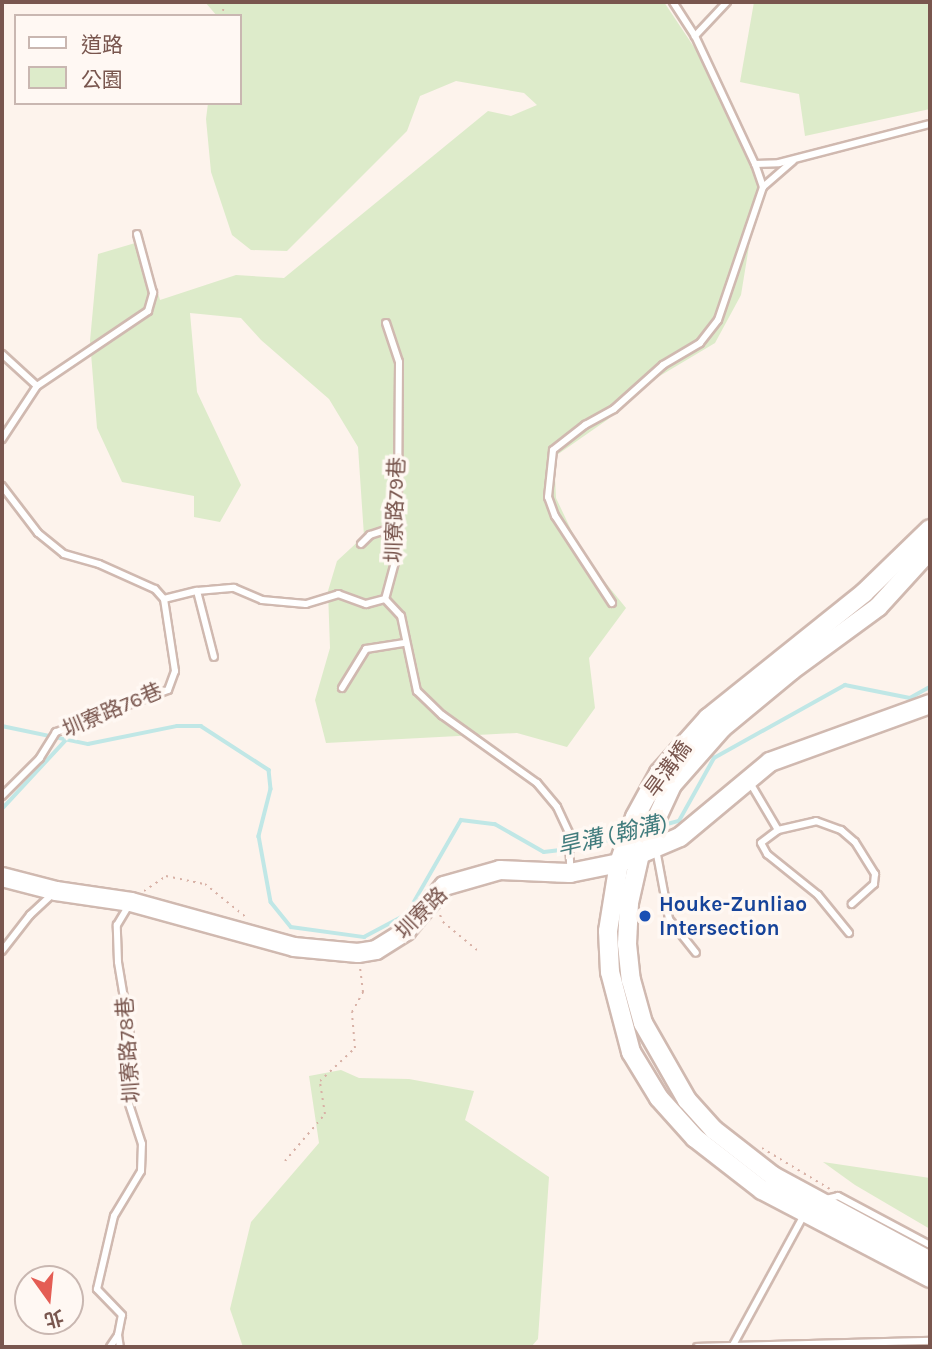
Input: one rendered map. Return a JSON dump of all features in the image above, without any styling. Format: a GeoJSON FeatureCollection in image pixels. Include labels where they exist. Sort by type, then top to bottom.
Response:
{"type":"FeatureCollection","features":[{"type":"Feature","properties":{"kind":"street"},"geometry":{"type":"LineString","coordinates":[[715,723],[864,593],[930,529]]}},
{"type":"Feature","properties":{"kind":"street"},"geometry":{"type":"LineString","coordinates":[[715,723],[878,607],[930,550]]}},
{"type":"Feature","properties":{"kind":"street","name":"圳寮路"},"geometry":{"type":"LineString","coordinates":[[2,877],[56,891],[131,902],[294,947],[358,953],[388,944],[406,931],[444,886],[499,870],[570,873],[619,863],[680,837],[770,762],[792,752],[894,720],[930,704]]}},
{"type":"Feature","properties":{"kind":"street","name":"旱溝橋"},"geometry":{"type":"LineString","coordinates":[[715,723],[672,785],[629,903],[627,944],[631,980],[643,1023],[687,1100],[714,1130],[812,1204]]}},
{"type":"Feature","properties":{"kind":"street","name":"旱溝橋"},"geometry":{"type":"LineString","coordinates":[[715,723],[659,773],[635,817],[619,863],[608,931],[610,972],[631,1052],[659,1098],[695,1138],[753,1184],[812,1204]]}},
{"type":"Feature","properties":{"kind":"street"},"geometry":{"type":"LineString","coordinates":[[812,1204],[930,1278]]}},
{"type":"Feature","properties":{"kind":"street"},"geometry":{"type":"LineString","coordinates":[[812,1204],[930,1261]]}},
{"type":"Feature","properties":{"kind":"lane"},"geometry":{"type":"LineString","coordinates":[[673,2],[695,36],[755,164],[763,187]]}},
{"type":"Feature","properties":{"kind":"lane"},"geometry":{"type":"LineString","coordinates":[[695,36],[727,2]]}},
{"type":"Feature","properties":{"kind":"lane"},"geometry":{"type":"LineString","coordinates":[[755,164],[794,160],[930,124]]}},
{"type":"Feature","properties":{"kind":"lane"},"geometry":{"type":"LineString","coordinates":[[612,603],[583,562],[548,497],[553,450],[586,425],[614,410],[663,365],[700,343],[718,320],[763,187],[794,160]]}},
{"type":"Feature","properties":{"kind":"lane"},"geometry":{"type":"LineString","coordinates":[[2,439],[37,386],[148,311],[153,293],[137,234]]}},
{"type":"Feature","properties":{"kind":"lane","name":"圳寮路79巷"},"geometry":{"type":"LineString","coordinates":[[385,599],[395,562],[399,362],[386,323]]}},
{"type":"Feature","properties":{"kind":"lane"},"geometry":{"type":"LineString","coordinates":[[2,354],[37,386]]}},
{"type":"Feature","properties":{"kind":"lane"},"geometry":{"type":"LineString","coordinates":[[2,486],[38,533],[64,554],[124,574],[156,589],[164,599],[197,591],[234,588],[262,600],[306,604],[338,594],[366,604],[385,599],[401,616],[417,691],[442,715],[537,783],[557,807],[569,833],[570,873]]}},
{"type":"Feature","properties":{"kind":"lane"},"geometry":{"type":"LineString","coordinates":[[360,544],[370,535],[397,526]]}},
{"type":"Feature","properties":{"kind":"lane"},"geometry":{"type":"LineString","coordinates":[[197,591],[214,657]]}},
{"type":"Feature","properties":{"kind":"lane","name":"圳寮路76巷"},"geometry":{"type":"LineString","coordinates":[[2,796],[40,758],[56,732],[168,690],[175,671],[164,599]]}},
{"type":"Feature","properties":{"kind":"lane"},"geometry":{"type":"LineString","coordinates":[[342,688],[366,649],[405,643]]}},
{"type":"Feature","properties":{"kind":"lane"},"geometry":{"type":"LineString","coordinates":[[748,779],[778,830]]}},
{"type":"Feature","properties":{"kind":"lane"},"geometry":{"type":"LineString","coordinates":[[849,933],[818,895],[766,854],[761,843],[778,830],[816,821],[841,830],[855,842],[875,874],[874,884],[852,904]]}},
{"type":"Feature","properties":{"kind":"lane"},"geometry":{"type":"LineString","coordinates":[[648,850],[669,919],[696,953]]}},
{"type":"Feature","properties":{"kind":"lane"},"geometry":{"type":"LineString","coordinates":[[2,951],[30,915],[56,891]]}},
{"type":"Feature","properties":{"kind":"lane","name":"圳寮路78巷"},"geometry":{"type":"LineString","coordinates":[[118,1335],[122,1315],[97,1289],[114,1216],[141,1171],[142,1144],[128,1101],[130,1034],[118,962],[117,925],[131,902]]}},
{"type":"Feature","properties":{"kind":"lane"},"geometry":{"type":"LineString","coordinates":[[732,1347],[812,1204],[838,1196],[930,1245]]}},
{"type":"Feature","properties":{"kind":"lane"},"geometry":{"type":"LineString","coordinates":[[110,1347],[118,1335]]}},
{"type":"Feature","properties":{"kind":"lane"},"geometry":{"type":"LineString","coordinates":[[118,1335],[120,1347]]}},
{"type":"Feature","properties":{"kind":"lane"},"geometry":{"type":"LineString","coordinates":[[697,1347],[930,1341]]}},
{"type":"Feature","properties":{"kind":"path"},"geometry":{"type":"LineString","coordinates":[[131,902],[166,876],[205,884],[247,918]]}},
{"type":"Feature","properties":{"kind":"path"},"geometry":{"type":"LineString","coordinates":[[432,899],[443,922],[477,950]]}},
{"type":"Feature","properties":{"kind":"path"},"geometry":{"type":"LineString","coordinates":[[285,1161],[325,1114],[320,1082],[355,1048],[352,1012],[363,992],[358,953]]}},
{"type":"Feature","properties":{"kind":"path"},"geometry":{"type":"LineString","coordinates":[[760,1147],[840,1194]]}},
{"type":"Feature","properties":{"kind":"green space"},"geometry":{"type":"Polygon","coordinates":[[[205,2],[664,2],[708,68],[759,185],[741,295],[715,343],[653,380],[607,420],[554,457],[556,498],[583,555],[626,608],[589,658],[595,708],[567,747],[517,733],[326,743],[315,700],[330,648],[328,591],[337,561],[364,536],[358,447],[329,399],[261,340],[241,318],[190,313],[197,392],[241,485],[220,522],[194,517],[194,496],[122,482],[97,428],[90,341],[98,254],[142,241],[160,300],[236,275],[284,278],[488,111],[511,116],[537,105],[524,93],[456,81],[420,96],[407,131],[287,251],[251,250],[232,235],[211,172],[206,119],[208,105],[242,105],[242,14],[215,14],[205,2]]]}},
{"type":"Feature","properties":{"kind":"green space"},"geometry":{"type":"Polygon","coordinates":[[[754,2],[930,2],[930,109],[805,136],[799,94],[740,82],[754,2]]]}},
{"type":"Feature","properties":{"kind":"green space"},"geometry":{"type":"Polygon","coordinates":[[[341,1070],[359,1078],[409,1079],[474,1091],[465,1120],[549,1177],[538,1339],[531,1347],[243,1347],[230,1309],[251,1222],[319,1143],[309,1076],[341,1070]]]}},
{"type":"Feature","properties":{"kind":"green space"},"geometry":{"type":"Polygon","coordinates":[[[823,1162],[930,1178],[930,1229],[855,1185],[823,1162]]]}},
{"type":"Feature","properties":{"kind":"waterway","name":"旱溝 (翰溝)"},"geometry":{"type":"LineString","coordinates":[[660,826],[679,821],[714,758],[845,685],[910,698],[930,687]]}},
{"type":"Feature","properties":{"kind":"waterway","name":"旱溝 (翰溝)"},"geometry":{"type":"LineString","coordinates":[[2,726],[88,744],[177,726],[201,726],[269,770],[271,789],[259,836],[271,902],[291,927],[364,937],[407,914],[461,820],[495,824],[544,852],[583,847],[623,836]]}},
{"type":"Feature","properties":{"kind":"waterway"},"geometry":{"type":"LineString","coordinates":[[2,809],[66,740]]}},
{"type":"Feature","properties":{"kind":"place","name":"Houke-Zunliao Intersection"},"geometry":{"type":"Point","coordinates":[645,916]}}]}
